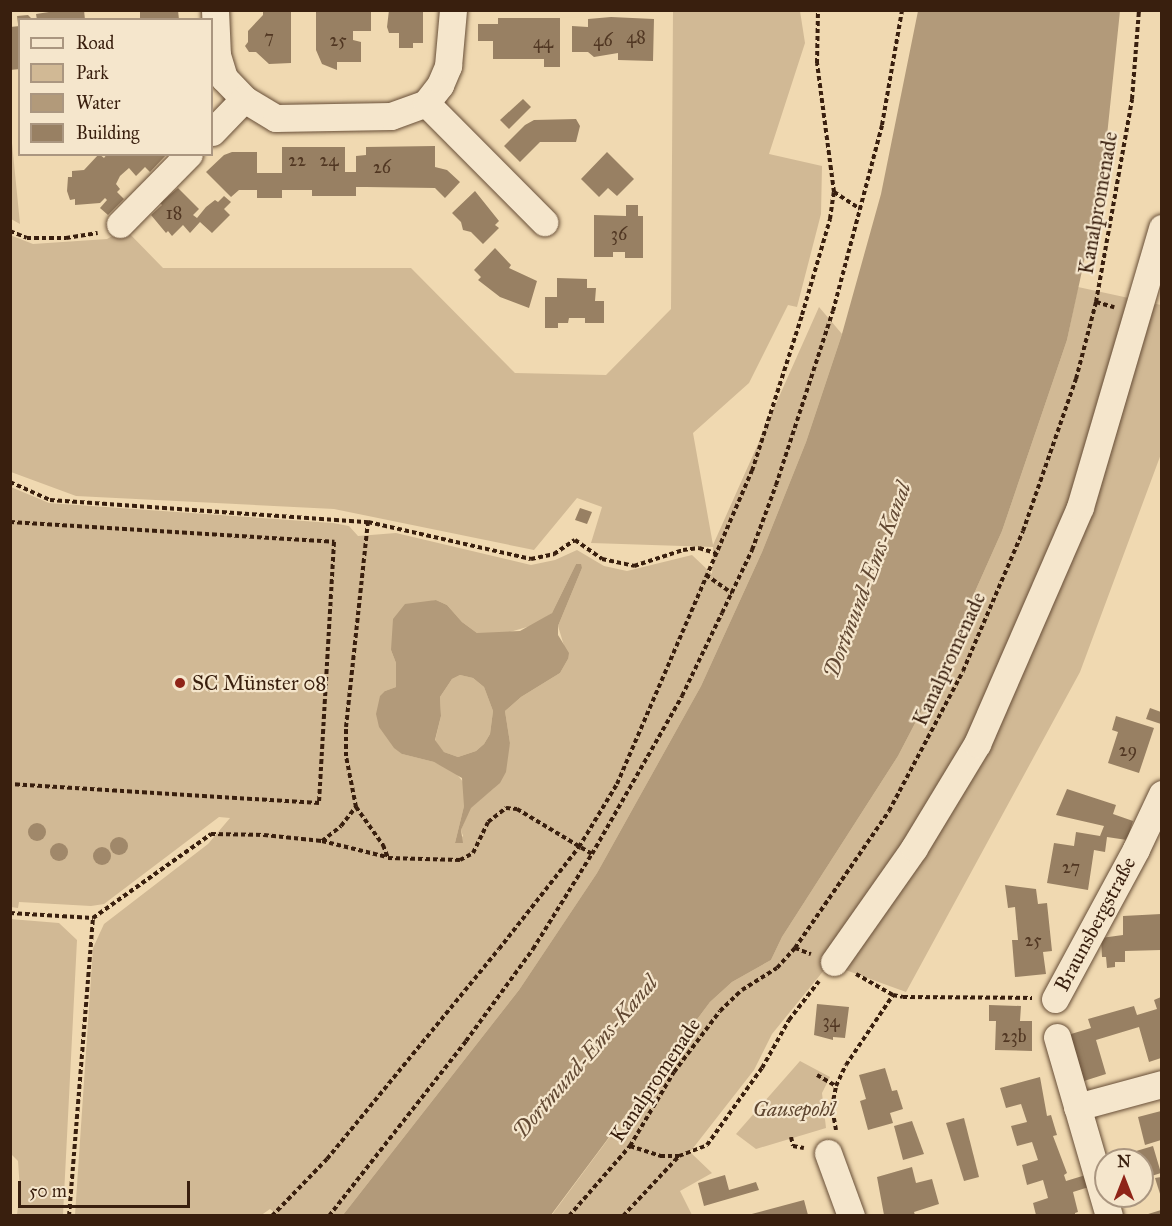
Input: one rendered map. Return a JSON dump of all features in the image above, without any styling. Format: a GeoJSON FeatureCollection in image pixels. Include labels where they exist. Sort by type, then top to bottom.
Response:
{"type":"FeatureCollection","features":[{"type":"Feature","properties":{"kind":"street"},"geometry":{"type":"LineString","coordinates":[[215,10],[217,55],[224,78],[244,99],[276,118],[391,116],[426,103],[440,85],[448,66],[453,10]]}},
{"type":"Feature","properties":{"kind":"street"},"geometry":{"type":"LineString","coordinates":[[213,131],[244,99]]}},
{"type":"Feature","properties":{"kind":"street"},"geometry":{"type":"LineString","coordinates":[[426,103],[544,222]]}},
{"type":"Feature","properties":{"kind":"street"},"geometry":{"type":"LineString","coordinates":[[120,224],[187,156]]}},
{"type":"Feature","properties":{"kind":"street"},"geometry":{"type":"LineString","coordinates":[[834,962],[914,848],[977,744],[1080,507],[1161,228]]}},
{"type":"Feature","properties":{"kind":"street","name":"Braunsbergstraße"},"geometry":{"type":"LineString","coordinates":[[1055,999],[1149,850],[1161,794]]}},
{"type":"Feature","properties":{"kind":"street"},"geometry":{"type":"LineString","coordinates":[[1057,1037],[1109,1215]]}},
{"type":"Feature","properties":{"kind":"street"},"geometry":{"type":"LineString","coordinates":[[1077,1107],[1161,1084]]}},
{"type":"Feature","properties":{"kind":"street"},"geometry":{"type":"LineString","coordinates":[[828,1153],[851,1215]]}},
{"type":"Feature","properties":{"kind":"path"},"geometry":{"type":"LineString","coordinates":[[272,1215],[281,1209],[327,1159],[579,847],[617,784],[752,471],[830,219],[834,192],[817,63],[818,10]]}},
{"type":"Feature","properties":{"kind":"path"},"geometry":{"type":"LineString","coordinates":[[329,1215],[466,1041],[533,949],[592,854],[682,696],[732,593],[776,485],[833,311],[882,125],[902,10]]}},
{"type":"Feature","properties":{"kind":"path","name":"Kanalpromenade"},"geometry":{"type":"LineString","coordinates":[[569,1215],[630,1146],[674,1072],[720,1011],[742,990],[777,968],[795,948],[889,811],[963,671],[1023,531],[1076,379],[1096,302],[1132,99],[1139,10]]}},
{"type":"Feature","properties":{"kind":"path"},"geometry":{"type":"LineString","coordinates":[[834,192],[860,209]]}},
{"type":"Feature","properties":{"kind":"path"},"geometry":{"type":"LineString","coordinates":[[10,231],[27,238],[66,238],[114,231],[120,224]]}},
{"type":"Feature","properties":{"kind":"path"},"geometry":{"type":"LineString","coordinates":[[10,482],[50,500],[368,522],[531,559],[554,554],[575,540],[602,559],[634,566],[683,550],[699,548],[715,553]]}},
{"type":"Feature","properties":{"kind":"path"},"geometry":{"type":"LineString","coordinates":[[10,522],[334,542],[319,802],[10,784]]}},
{"type":"Feature","properties":{"kind":"path"},"geometry":{"type":"LineString","coordinates":[[368,522],[346,728],[346,756],[356,807],[383,845],[388,858]]}},
{"type":"Feature","properties":{"kind":"path"},"geometry":{"type":"LineString","coordinates":[[706,575],[732,593]]}},
{"type":"Feature","properties":{"kind":"path"},"geometry":{"type":"LineString","coordinates":[[322,842],[341,826],[356,807]]}},
{"type":"Feature","properties":{"kind":"path"},"geometry":{"type":"LineString","coordinates":[[10,913],[93,918],[211,834],[264,835],[322,842],[388,858],[460,860],[473,853],[488,822],[497,812],[506,808],[517,809],[592,854]]}},
{"type":"Feature","properties":{"kind":"path"},"geometry":{"type":"LineString","coordinates":[[69,1215],[93,918]]}},
{"type":"Feature","properties":{"kind":"path"},"geometry":{"type":"LineString","coordinates":[[622,1215],[679,1156],[707,1144],[762,1068],[789,1020],[834,962]]}},
{"type":"Feature","properties":{"kind":"path"},"geometry":{"type":"LineString","coordinates":[[828,1153],[837,1133],[832,1107],[836,1086],[846,1065],[893,995],[1055,999]]}},
{"type":"Feature","properties":{"kind":"path"},"geometry":{"type":"LineString","coordinates":[[817,1075],[836,1086]]}},
{"type":"Feature","properties":{"kind":"path"},"geometry":{"type":"LineString","coordinates":[[630,1146],[660,1156],[679,1156]]}},
{"type":"Feature","properties":{"kind":"green space"},"geometry":{"type":"Polygon","coordinates":[[[673,11],[800,11],[805,43],[769,154],[822,166],[821,214],[797,307],[788,305],[749,383],[693,433],[713,545],[819,307],[842,334],[806,442],[762,552],[701,686],[597,873],[519,990],[343,1215],[277,1215],[270,1209],[260,1216],[75,1215],[93,948],[104,924],[208,844],[230,818],[219,817],[104,904],[91,906],[19,902],[18,908],[11,907],[11,487],[49,503],[333,523],[349,526],[358,536],[396,533],[531,565],[555,560],[577,550],[604,566],[627,571],[692,555],[712,574],[713,547],[591,543],[602,507],[577,498],[534,550],[334,509],[76,496],[11,472],[10,235],[33,244],[107,239],[125,229],[163,268],[411,268],[515,373],[606,375],[671,309],[673,11]],[[576,564],[552,613],[534,625],[506,633],[477,633],[462,622],[447,605],[436,600],[424,603],[391,650],[396,663],[396,687],[385,691],[402,754],[434,762],[455,772],[464,783],[464,806],[455,843],[463,836],[461,830],[470,808],[494,788],[510,743],[505,711],[521,697],[560,673],[568,659],[558,626],[582,568],[576,564]]]}},
{"type":"Feature","properties":{"kind":"green space"},"geometry":{"type":"Polygon","coordinates":[[[11,133],[20,224],[11,219],[11,133]]]}},
{"type":"Feature","properties":{"kind":"green space"},"geometry":{"type":"Polygon","coordinates":[[[1078,287],[1161,305],[1161,454],[1080,672],[906,992],[829,964],[772,1034],[754,1070],[690,1152],[712,1173],[680,1191],[692,1215],[551,1216],[710,1002],[732,982],[771,960],[782,937],[898,756],[924,706],[1002,531],[1067,340],[1078,287]]]}},
{"type":"Feature","properties":{"kind":"green space"},"geometry":{"type":"Polygon","coordinates":[[[460,675],[473,678],[484,687],[493,711],[490,734],[484,744],[476,751],[458,757],[444,752],[435,741],[441,716],[440,697],[452,679],[460,675]]]}},
{"type":"Feature","properties":{"kind":"green space"},"geometry":{"type":"Polygon","coordinates":[[[10,919],[59,923],[77,940],[63,1215],[17,1215],[20,1191],[18,1161],[10,1153],[10,919]]]}},
{"type":"Feature","properties":{"kind":"green space","name":"Gausepohl"},"geometry":{"type":"Polygon","coordinates":[[[800,1061],[830,1077],[822,1093],[826,1128],[756,1149],[736,1134],[800,1061]]]}},
{"type":"Feature","properties":{"kind":"water","name":"Dortmund-Ems-Kanal"},"geometry":{"type":"Polygon","coordinates":[[[918,11],[1120,11],[1103,174],[1067,340],[1002,531],[924,706],[898,756],[782,937],[771,960],[732,982],[710,1002],[551,1215],[343,1215],[519,990],[597,873],[701,686],[762,552],[806,442],[842,334],[881,194],[918,11]]]}},
{"type":"Feature","properties":{"kind":"water"},"geometry":{"type":"Polygon","coordinates":[[[576,564],[581,564],[582,568],[558,626],[558,635],[569,653],[568,659],[560,673],[521,697],[505,711],[510,743],[506,772],[500,783],[471,808],[461,830],[463,843],[455,843],[464,806],[462,778],[434,762],[402,754],[394,748],[379,727],[376,714],[380,696],[385,691],[396,687],[396,663],[391,650],[393,619],[405,604],[436,600],[447,605],[462,622],[477,633],[520,631],[552,613],[576,564]],[[460,675],[452,679],[440,697],[441,716],[435,740],[444,752],[458,757],[476,751],[490,734],[493,711],[484,687],[473,678],[460,675]]]}},
{"type":"Feature","properties":{"kind":"building"},"geometry":{"type":"Polygon","coordinates":[[[62,10],[84,10],[85,18],[37,18],[36,14],[62,10]]]}},
{"type":"Feature","properties":{"kind":"building"},"geometry":{"type":"Polygon","coordinates":[[[140,10],[178,10],[179,18],[140,18],[140,10]]]}},
{"type":"Feature","properties":{"kind":"building"},"geometry":{"type":"Polygon","coordinates":[[[263,10],[291,10],[291,63],[269,64],[256,52],[249,52],[245,46],[248,42],[248,31],[263,15],[263,10]]]}},
{"type":"Feature","properties":{"kind":"building"},"geometry":{"type":"Polygon","coordinates":[[[316,10],[371,10],[371,31],[353,31],[353,40],[361,42],[361,62],[337,62],[337,70],[322,64],[316,50],[316,10]]]}},
{"type":"Feature","properties":{"kind":"building"},"geometry":{"type":"Polygon","coordinates":[[[389,10],[423,10],[423,43],[413,43],[413,48],[399,48],[399,33],[389,33],[387,27],[389,10]]]}},
{"type":"Feature","properties":{"kind":"building"},"geometry":{"type":"Polygon","coordinates":[[[28,15],[31,18],[18,18],[18,24],[17,16],[28,15]]]}},
{"type":"Feature","properties":{"kind":"building"},"geometry":{"type":"Polygon","coordinates":[[[611,17],[654,19],[653,61],[618,60],[618,53],[594,57],[588,52],[572,52],[572,26],[588,27],[588,19],[611,17]]]}},
{"type":"Feature","properties":{"kind":"building"},"geometry":{"type":"Polygon","coordinates":[[[498,18],[560,18],[560,67],[544,67],[544,59],[493,59],[493,41],[478,41],[478,24],[498,24],[498,18]]]}},
{"type":"Feature","properties":{"kind":"building"},"geometry":{"type":"Polygon","coordinates":[[[18,26],[18,69],[10,70],[10,27],[18,26]]]}},
{"type":"Feature","properties":{"kind":"building"},"geometry":{"type":"Polygon","coordinates":[[[523,99],[531,107],[509,129],[500,120],[523,99]]]}},
{"type":"Feature","properties":{"kind":"building"},"geometry":{"type":"Polygon","coordinates":[[[576,119],[580,126],[576,142],[540,142],[520,162],[504,146],[525,125],[534,120],[576,119]]]}},
{"type":"Feature","properties":{"kind":"building"},"geometry":{"type":"Polygon","coordinates":[[[435,146],[435,167],[447,170],[460,182],[445,198],[435,188],[366,187],[356,187],[356,196],[312,196],[312,190],[282,190],[282,198],[257,198],[257,190],[239,190],[231,197],[206,172],[224,155],[232,152],[257,152],[257,173],[282,173],[282,147],[345,147],[345,172],[356,172],[356,156],[366,155],[366,147],[435,146]]]}},
{"type":"Feature","properties":{"kind":"building"},"geometry":{"type":"Polygon","coordinates":[[[607,152],[634,179],[617,196],[608,188],[599,197],[581,179],[607,152]]]}},
{"type":"Feature","properties":{"kind":"building"},"geometry":{"type":"Polygon","coordinates":[[[97,156],[104,158],[106,156],[165,156],[150,172],[145,167],[136,176],[129,168],[120,176],[116,184],[120,189],[117,192],[124,199],[108,215],[100,208],[107,200],[105,198],[100,203],[75,205],[75,199],[70,200],[67,191],[68,177],[72,177],[72,171],[84,170],[97,156]]]}},
{"type":"Feature","properties":{"kind":"building"},"geometry":{"type":"Polygon","coordinates":[[[178,188],[199,209],[193,215],[197,218],[206,207],[215,200],[218,202],[224,196],[231,202],[224,209],[230,215],[212,233],[200,222],[190,233],[183,225],[172,236],[168,231],[166,233],[151,215],[162,205],[160,203],[178,188]]]}},
{"type":"Feature","properties":{"kind":"building"},"geometry":{"type":"Polygon","coordinates":[[[475,191],[499,221],[495,225],[499,228],[483,244],[471,232],[463,230],[461,222],[452,213],[475,191]]]}},
{"type":"Feature","properties":{"kind":"building"},"geometry":{"type":"Polygon","coordinates":[[[626,205],[638,205],[638,216],[643,216],[643,258],[625,258],[625,252],[613,252],[613,257],[594,257],[594,215],[626,216],[626,205]]]}},
{"type":"Feature","properties":{"kind":"building"},"geometry":{"type":"Polygon","coordinates":[[[495,248],[511,265],[509,268],[537,281],[529,308],[500,297],[478,280],[481,277],[474,270],[495,248]]]}},
{"type":"Feature","properties":{"kind":"building"},"geometry":{"type":"Polygon","coordinates":[[[557,278],[587,279],[587,288],[596,288],[595,301],[604,301],[604,323],[585,323],[585,318],[569,318],[568,323],[558,323],[558,328],[545,328],[545,297],[557,297],[557,278]]]}},
{"type":"Feature","properties":{"kind":"building"},"geometry":{"type":"Polygon","coordinates":[[[580,508],[592,512],[587,524],[575,520],[580,508]]]}},
{"type":"Feature","properties":{"kind":"building"},"geometry":{"type":"Polygon","coordinates":[[[1150,708],[1161,712],[1161,724],[1146,719],[1150,708]]]}},
{"type":"Feature","properties":{"kind":"building"},"geometry":{"type":"Polygon","coordinates":[[[1116,716],[1154,728],[1139,773],[1108,763],[1118,732],[1112,730],[1116,716]]]}},
{"type":"Feature","properties":{"kind":"building"},"geometry":{"type":"Polygon","coordinates":[[[1067,789],[1116,805],[1113,814],[1133,821],[1127,840],[1107,837],[1105,852],[1094,850],[1088,890],[1047,883],[1054,843],[1074,846],[1076,832],[1100,836],[1104,826],[1056,815],[1067,789]]]}},
{"type":"Feature","properties":{"kind":"building"},"geometry":{"type":"Polygon","coordinates":[[[1005,885],[1036,889],[1038,904],[1047,903],[1052,951],[1043,952],[1046,974],[1015,977],[1012,940],[1018,940],[1015,907],[1008,908],[1005,885]]]}},
{"type":"Feature","properties":{"kind":"building"},"geometry":{"type":"Polygon","coordinates":[[[1161,914],[1161,950],[1125,951],[1125,962],[1115,962],[1115,967],[1107,968],[1106,957],[1102,957],[1101,938],[1123,935],[1123,916],[1161,914]]]}},
{"type":"Feature","properties":{"kind":"building"},"geometry":{"type":"Polygon","coordinates":[[[1161,997],[1161,1058],[1149,1062],[1139,1027],[1096,1040],[1106,1074],[1084,1081],[1076,1053],[1066,1056],[1061,1037],[1091,1028],[1088,1019],[1134,1006],[1137,1015],[1157,1009],[1154,1000],[1161,997]]]}},
{"type":"Feature","properties":{"kind":"building"},"geometry":{"type":"Polygon","coordinates":[[[817,1004],[849,1007],[845,1038],[833,1037],[833,1040],[814,1035],[817,1004]]]}},
{"type":"Feature","properties":{"kind":"building"},"geometry":{"type":"Polygon","coordinates":[[[989,1005],[1021,1006],[1020,1021],[1032,1021],[1032,1051],[995,1050],[996,1021],[989,1021],[989,1005]]]}},
{"type":"Feature","properties":{"kind":"building"},"geometry":{"type":"Polygon","coordinates":[[[885,1068],[892,1091],[897,1090],[903,1109],[890,1113],[893,1123],[868,1130],[860,1101],[866,1099],[859,1075],[885,1068]]]}},
{"type":"Feature","properties":{"kind":"building"},"geometry":{"type":"Polygon","coordinates":[[[1040,1077],[1047,1116],[1051,1115],[1057,1135],[1053,1136],[1067,1173],[1064,1175],[1066,1181],[1089,1174],[1092,1186],[1073,1192],[1078,1212],[1075,1215],[1036,1215],[1033,1203],[1048,1198],[1043,1180],[1027,1185],[1022,1165],[1038,1160],[1032,1142],[1017,1146],[1011,1126],[1027,1122],[1021,1104],[1006,1108],[1000,1088],[1040,1077]]]}},
{"type":"Feature","properties":{"kind":"building"},"geometry":{"type":"Polygon","coordinates":[[[1161,1111],[1161,1140],[1145,1145],[1138,1117],[1161,1111]]]}},
{"type":"Feature","properties":{"kind":"building"},"geometry":{"type":"Polygon","coordinates":[[[964,1118],[979,1177],[964,1181],[946,1123],[964,1118]]]}},
{"type":"Feature","properties":{"kind":"building"},"geometry":{"type":"Polygon","coordinates":[[[912,1121],[924,1154],[903,1160],[894,1126],[912,1121]]]}},
{"type":"Feature","properties":{"kind":"building"},"geometry":{"type":"Polygon","coordinates":[[[1154,1149],[1161,1173],[1154,1175],[1154,1149]]]}},
{"type":"Feature","properties":{"kind":"building"},"geometry":{"type":"Polygon","coordinates":[[[912,1167],[916,1183],[932,1179],[939,1204],[914,1212],[915,1215],[884,1215],[877,1177],[912,1167]]]}},
{"type":"Feature","properties":{"kind":"building"},"geometry":{"type":"Polygon","coordinates":[[[725,1175],[729,1190],[756,1182],[759,1190],[704,1206],[698,1183],[725,1175]]]}},
{"type":"Feature","properties":{"kind":"building"},"geometry":{"type":"Polygon","coordinates":[[[1161,1177],[1161,1197],[1155,1178],[1161,1177]]]}},
{"type":"Feature","properties":{"kind":"building"},"geometry":{"type":"Polygon","coordinates":[[[804,1200],[808,1215],[748,1215],[804,1200]]]}},
{"type":"Feature","properties":{"kind":"building"},"geometry":{"type":"Polygon","coordinates":[[[1161,1210],[1161,1215],[1145,1215],[1161,1210]]]}},
{"type":"Feature","properties":{"kind":"place","name":"SC Münster 08"},"geometry":{"type":"Point","coordinates":[180,683]}}]}
